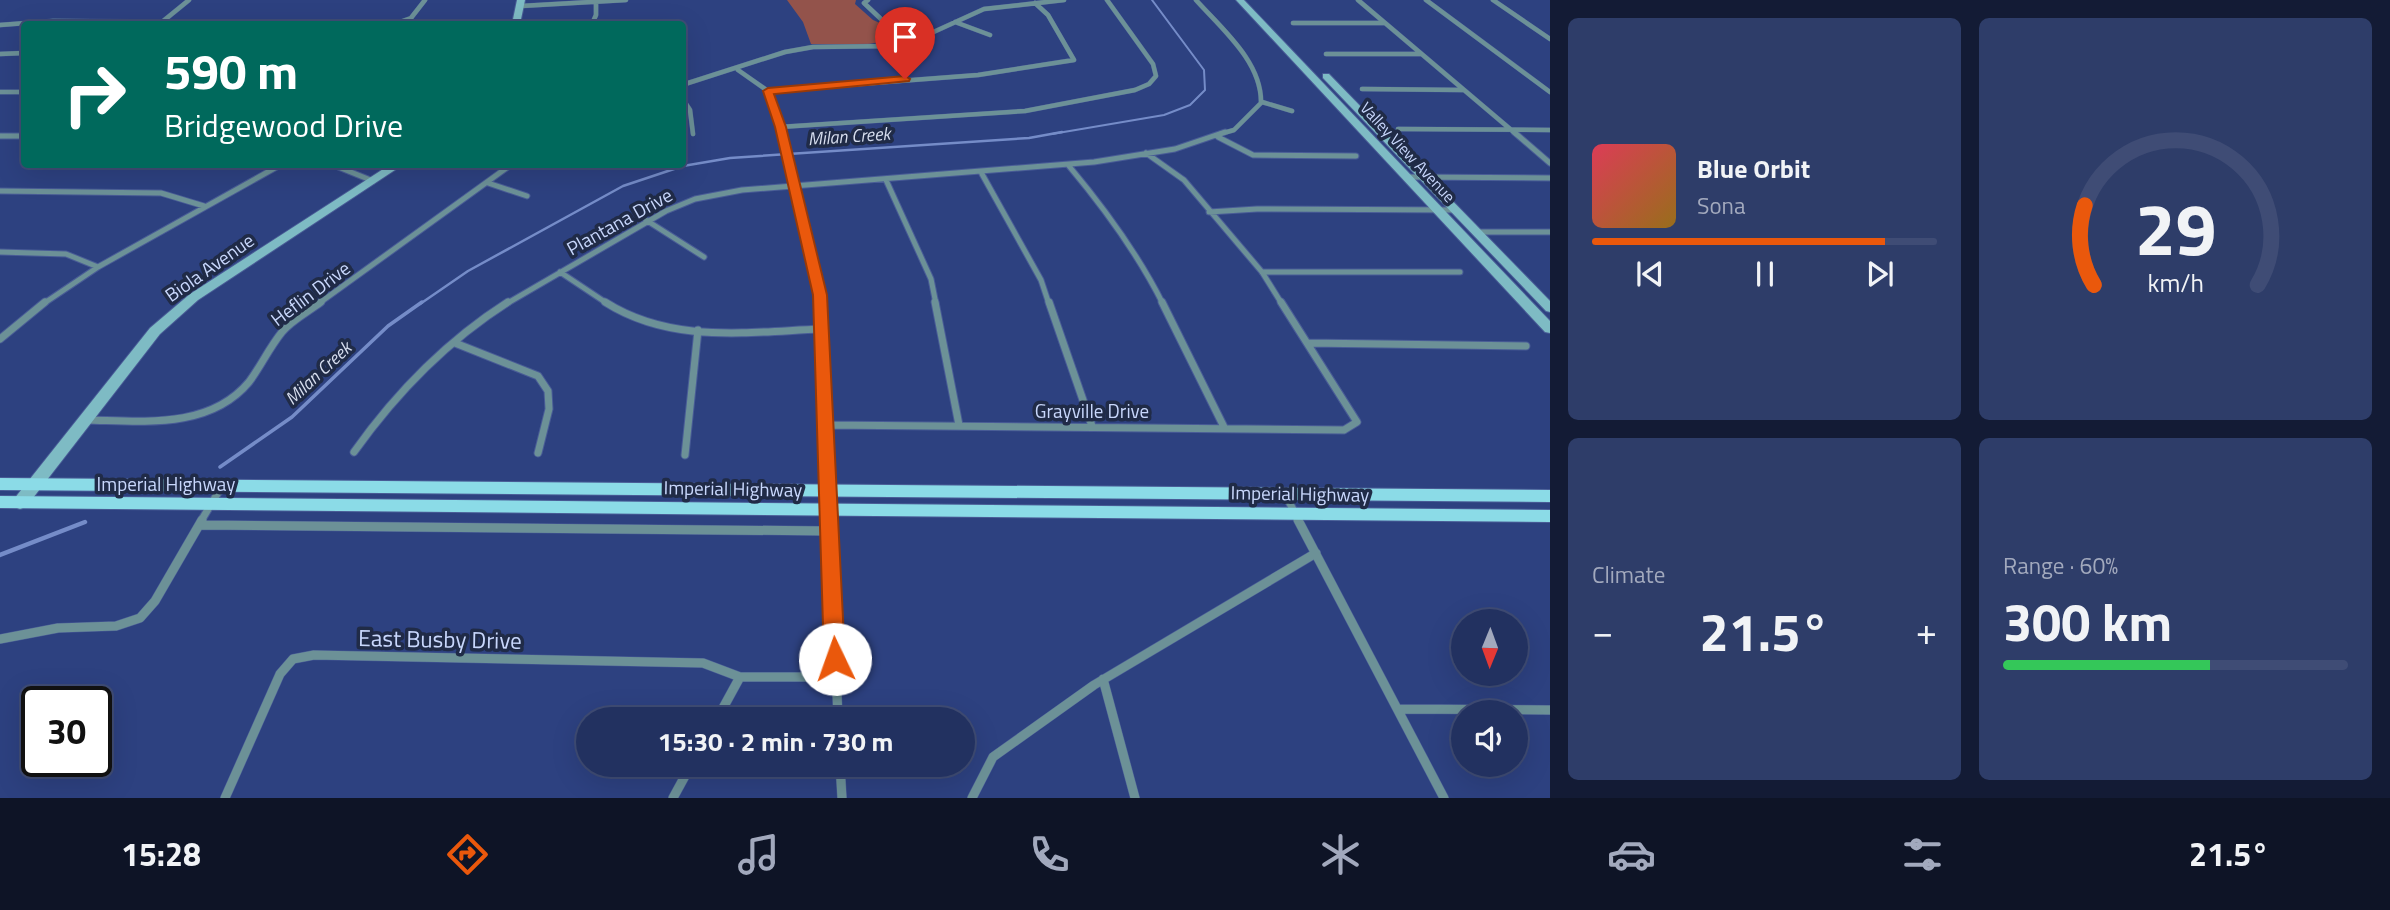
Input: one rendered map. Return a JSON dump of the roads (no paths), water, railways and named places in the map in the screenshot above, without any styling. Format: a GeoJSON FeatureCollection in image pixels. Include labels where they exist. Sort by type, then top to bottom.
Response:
{"type":"FeatureCollection","features":[{"type":"Feature","properties":{"kind":"main road","name":"Valley View Avenue"},"geometry":{"type":"LineString","coordinates":[[1240,0],[1550,329]]}},
{"type":"Feature","properties":{"kind":"main road","name":"Valley View Avenue"},"geometry":{"type":"LineString","coordinates":[[1252,0],[1550,309]]}},
{"type":"Feature","properties":{"kind":"main road"},"geometry":{"type":"LineString","coordinates":[[517,21],[521,3]]}},
{"type":"Feature","properties":{"kind":"main road","name":"Biola Avenue"},"geometry":{"type":"LineString","coordinates":[[20,503],[155,331],[194,297],[393,168]]}},
{"type":"Feature","properties":{"kind":"main road","name":"Imperial Highway"},"geometry":{"type":"LineString","coordinates":[[0,484],[1550,496]]}},
{"type":"Feature","properties":{"kind":"main road","name":"Imperial Highway"},"geometry":{"type":"LineString","coordinates":[[0,502],[1550,516]]}},
{"type":"Feature","properties":{"kind":"street"},"geometry":{"type":"LineString","coordinates":[[163,21],[189,0]]}},
{"type":"Feature","properties":{"kind":"street"},"geometry":{"type":"LineString","coordinates":[[403,21],[411,18],[425,0]]}},
{"type":"Feature","properties":{"kind":"street"},"geometry":{"type":"LineString","coordinates":[[521,3],[626,0]]}},
{"type":"Feature","properties":{"kind":"street"},"geometry":{"type":"LineString","coordinates":[[868,0],[864,3],[866,8],[877,18],[923,37]]}},
{"type":"Feature","properties":{"kind":"street"},"geometry":{"type":"LineString","coordinates":[[686,84],[802,48],[890,47],[923,37],[983,9],[1064,0]]}},
{"type":"Feature","properties":{"kind":"street"},"geometry":{"type":"LineString","coordinates":[[780,127],[1025,111],[1135,90],[1149,84],[1156,76],[1153,64],[1107,0]]}},
{"type":"Feature","properties":{"kind":"street"},"geometry":{"type":"LineString","coordinates":[[1196,0],[1253,67],[1260,84],[1262,102],[1292,111]]}},
{"type":"Feature","properties":{"kind":"street"},"geometry":{"type":"LineString","coordinates":[[1359,0],[1550,163]]}},
{"type":"Feature","properties":{"kind":"street"},"geometry":{"type":"LineString","coordinates":[[1426,0],[1550,92]]}},
{"type":"Feature","properties":{"kind":"street"},"geometry":{"type":"LineString","coordinates":[[1493,0],[1550,39]]}},
{"type":"Feature","properties":{"kind":"street"},"geometry":{"type":"LineString","coordinates":[[593,21],[597,1]]}},
{"type":"Feature","properties":{"kind":"street"},"geometry":{"type":"LineString","coordinates":[[768,91],[978,75],[1073,60],[1048,15],[1035,3]]}},
{"type":"Feature","properties":{"kind":"street"},"geometry":{"type":"LineString","coordinates":[[42,21],[88,21]]}},
{"type":"Feature","properties":{"kind":"street"},"geometry":{"type":"LineString","coordinates":[[954,22],[990,35]]}},
{"type":"Feature","properties":{"kind":"street"},"geometry":{"type":"LineString","coordinates":[[0,25],[21,23]]}},
{"type":"Feature","properties":{"kind":"street"},"geometry":{"type":"LineString","coordinates":[[1293,23],[1386,23]]}},
{"type":"Feature","properties":{"kind":"street"},"geometry":{"type":"LineString","coordinates":[[0,54],[21,52]]}},
{"type":"Feature","properties":{"kind":"street"},"geometry":{"type":"LineString","coordinates":[[1326,54],[1422,54]]}},
{"type":"Feature","properties":{"kind":"street"},"geometry":{"type":"LineString","coordinates":[[737,70],[768,91],[780,127],[816,273],[821,330],[837,707]]}},
{"type":"Feature","properties":{"kind":"street"},"geometry":{"type":"LineString","coordinates":[[1362,89],[1464,90]]}},
{"type":"Feature","properties":{"kind":"street"},"geometry":{"type":"LineString","coordinates":[[0,92],[21,92]]}},
{"type":"Feature","properties":{"kind":"street","name":"Plantana Drive"},"geometry":{"type":"LineString","coordinates":[[354,452],[391,406],[454,343],[495,311],[646,220],[699,197],[730,191],[1069,166],[1218,137],[1248,120],[1262,102]]}},
{"type":"Feature","properties":{"kind":"street"},"geometry":{"type":"LineString","coordinates":[[686,104],[690,110],[693,134]]}},
{"type":"Feature","properties":{"kind":"street"},"geometry":{"type":"LineString","coordinates":[[1398,129],[1550,130]]}},
{"type":"Feature","properties":{"kind":"street"},"geometry":{"type":"LineString","coordinates":[[0,136],[21,136]]}},
{"type":"Feature","properties":{"kind":"street"},"geometry":{"type":"LineString","coordinates":[[1218,137],[1253,155],[1356,156]]}},
{"type":"Feature","properties":{"kind":"street"},"geometry":{"type":"LineString","coordinates":[[1146,153],[1184,180],[1262,272],[1308,343],[1526,346]]}},
{"type":"Feature","properties":{"kind":"street"},"geometry":{"type":"LineString","coordinates":[[1069,166],[1097,199],[1148,274],[1224,427]]}},
{"type":"Feature","properties":{"kind":"street"},"geometry":{"type":"LineString","coordinates":[[0,339],[4,331],[98,267],[275,168]]}},
{"type":"Feature","properties":{"kind":"street"},"geometry":{"type":"LineString","coordinates":[[341,168],[373,181]]}},
{"type":"Feature","properties":{"kind":"street","name":"Heflin Drive"},"geometry":{"type":"LineString","coordinates":[[85,420],[175,421],[205,414],[227,402],[245,385],[275,339],[288,326],[507,168]]}},
{"type":"Feature","properties":{"kind":"street"},"geometry":{"type":"LineString","coordinates":[[982,174],[1041,280],[1091,426]]}},
{"type":"Feature","properties":{"kind":"street"},"geometry":{"type":"LineString","coordinates":[[1407,177],[1550,178]]}},
{"type":"Feature","properties":{"kind":"street"},"geometry":{"type":"LineString","coordinates":[[886,180],[931,279],[959,425]]}},
{"type":"Feature","properties":{"kind":"street"},"geometry":{"type":"LineString","coordinates":[[488,183],[527,195]]}},
{"type":"Feature","properties":{"kind":"street"},"geometry":{"type":"LineString","coordinates":[[0,191],[161,193],[204,206]]}},
{"type":"Feature","properties":{"kind":"street"},"geometry":{"type":"LineString","coordinates":[[1209,212],[1257,209],[1455,210]]}},
{"type":"Feature","properties":{"kind":"street"},"geometry":{"type":"LineString","coordinates":[[646,220],[704,257]]}},
{"type":"Feature","properties":{"kind":"street"},"geometry":{"type":"LineString","coordinates":[[1476,232],[1550,232]]}},
{"type":"Feature","properties":{"kind":"street"},"geometry":{"type":"LineString","coordinates":[[0,252],[66,254],[98,267]]}},
{"type":"Feature","properties":{"kind":"street"},"geometry":{"type":"LineString","coordinates":[[560,272],[635,320],[662,327],[698,330],[821,330]]}},
{"type":"Feature","properties":{"kind":"street"},"geometry":{"type":"LineString","coordinates":[[1262,272],[1461,272]]}},
{"type":"Feature","properties":{"kind":"street"},"geometry":{"type":"LineString","coordinates":[[685,455],[698,330]]}},
{"type":"Feature","properties":{"kind":"street"},"geometry":{"type":"LineString","coordinates":[[454,343],[538,376],[548,391],[550,409],[538,453]]}},
{"type":"Feature","properties":{"kind":"street","name":"Grayville Drive"},"geometry":{"type":"LineString","coordinates":[[825,425],[1344,430],[1357,422],[1308,343]]}},
{"type":"Feature","properties":{"kind":"street"},"geometry":{"type":"LineString","coordinates":[[0,639],[58,628],[116,626],[141,618],[155,601],[222,486]]}},
{"type":"Feature","properties":{"kind":"street"},"geometry":{"type":"LineString","coordinates":[[1285,494],[1444,798]]}},
{"type":"Feature","properties":{"kind":"street"},"geometry":{"type":"LineString","coordinates":[[200,525],[828,531]]}},
{"type":"Feature","properties":{"kind":"street"},"geometry":{"type":"LineString","coordinates":[[972,798],[993,757],[1103,679],[1316,553]]}},
{"type":"Feature","properties":{"kind":"street","name":"East Busby Drive"},"geometry":{"type":"LineString","coordinates":[[225,798],[281,674],[293,659],[314,655],[703,663],[740,677]]}},
{"type":"Feature","properties":{"kind":"street"},"geometry":{"type":"LineString","coordinates":[[724,707],[740,677],[835,677]]}},
{"type":"Feature","properties":{"kind":"street"},"geometry":{"type":"LineString","coordinates":[[1103,679],[1135,798]]}},
{"type":"Feature","properties":{"kind":"street"},"geometry":{"type":"LineString","coordinates":[[1399,709],[1550,710]]}},
{"type":"Feature","properties":{"kind":"street"},"geometry":{"type":"LineString","coordinates":[[673,798],[684,777]]}},
{"type":"Feature","properties":{"kind":"street"},"geometry":{"type":"LineString","coordinates":[[841,777],[842,798]]}},
{"type":"Feature","properties":{"kind":"waterway","name":"Milan Creek"},"geometry":{"type":"LineString","coordinates":[[1052,134],[1164,115],[1190,105],[1205,90],[1204,70],[1152,0]]}},
{"type":"Feature","properties":{"kind":"waterway","name":"Milan Creek"},"geometry":{"type":"LineString","coordinates":[[686,165],[730,158],[1029,138],[1062,132]]}},
{"type":"Feature","properties":{"kind":"waterway","name":"Milan Creek"},"geometry":{"type":"LineString","coordinates":[[420,304],[468,271],[623,186],[677,168]]}},
{"type":"Feature","properties":{"kind":"waterway","name":"Milan Creek"},"geometry":{"type":"LineString","coordinates":[[220,467],[292,417],[388,326],[422,302]]}},
{"type":"Feature","properties":{"kind":"waterway","name":"Milan Creek"},"geometry":{"type":"LineString","coordinates":[[0,555],[85,522]]}}]}
